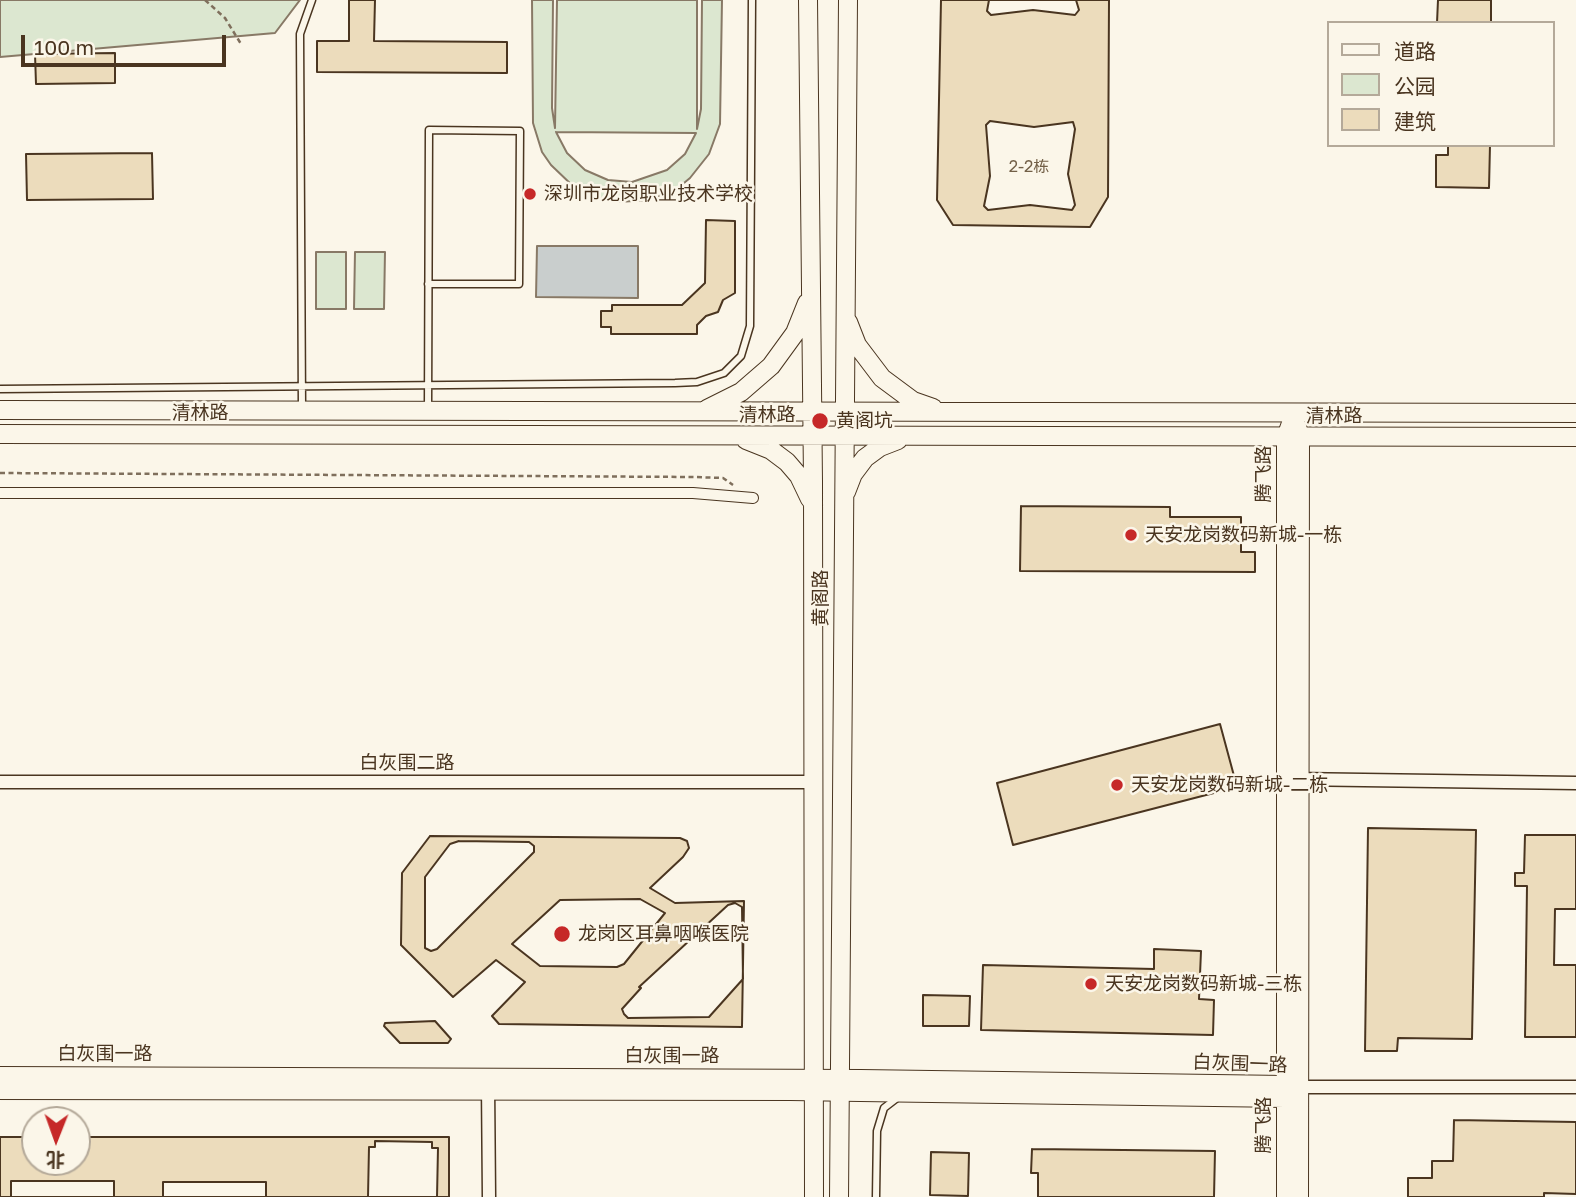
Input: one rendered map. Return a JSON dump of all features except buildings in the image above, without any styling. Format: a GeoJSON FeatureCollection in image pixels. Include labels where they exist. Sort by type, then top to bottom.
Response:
{"type":"FeatureCollection","features":[{"type":"Feature","properties":{"kind":"main road","name":"黄阁路"},"geometry":{"type":"LineString","coordinates":[[808,0],[813,412],[814,1197]]}},
{"type":"Feature","properties":{"kind":"main road","name":"黄阁路"},"geometry":{"type":"LineString","coordinates":[[839,1197],[842,512],[848,0]]}},
{"type":"Feature","properties":{"kind":"main road"},"geometry":{"type":"LineString","coordinates":[[701,411],[722,404],[741,392],[771,366],[795,333],[811,289]]}},
{"type":"Feature","properties":{"kind":"main road"},"geometry":{"type":"LineString","coordinates":[[844,308],[857,345],[882,378],[913,401],[947,412]]}},
{"type":"Feature","properties":{"kind":"main road","name":"清林路"},"geometry":{"type":"LineString","coordinates":[[0,410],[1576,413]]}},
{"type":"Feature","properties":{"kind":"main road"},"geometry":{"type":"LineString","coordinates":[[582,411],[582,435]]}},
{"type":"Feature","properties":{"kind":"main road","name":"清林路"},"geometry":{"type":"LineString","coordinates":[[0,434],[1576,437]]}},
{"type":"Feature","properties":{"kind":"main road"},"geometry":{"type":"LineString","coordinates":[[728,436],[751,441],[787,461],[808,494],[813,513]]}},
{"type":"Feature","properties":{"kind":"main road"},"geometry":{"type":"LineString","coordinates":[[842,512],[853,474],[865,458],[880,447],[921,436]]}},
{"type":"Feature","properties":{"kind":"street","name":"腾飞路"},"geometry":{"type":"LineString","coordinates":[[1285,1197],[1290,1090],[1294,412]]}},
{"type":"Feature","properties":{"kind":"street"},"geometry":{"type":"LineString","coordinates":[[0,493],[693,494],[753,498]]}},
{"type":"Feature","properties":{"kind":"street"},"geometry":{"type":"LineString","coordinates":[[1293,779],[1576,783]]}},
{"type":"Feature","properties":{"kind":"street","name":"白灰围二路"},"geometry":{"type":"LineString","coordinates":[[0,782],[814,782]]}},
{"type":"Feature","properties":{"kind":"street","name":"白灰围一路"},"geometry":{"type":"LineString","coordinates":[[0,1074],[488,1084]]}},
{"type":"Feature","properties":{"kind":"street"},"geometry":{"type":"LineString","coordinates":[[488,1084],[489,1197]]}},
{"type":"Feature","properties":{"kind":"street","name":"白灰围一路"},"geometry":{"type":"LineString","coordinates":[[0,1091],[488,1084],[1290,1090]]}},
{"type":"Feature","properties":{"kind":"street","name":"白灰围一路"},"geometry":{"type":"LineString","coordinates":[[839,1085],[905,1093],[1290,1090]]}},
{"type":"Feature","properties":{"kind":"street"},"geometry":{"type":"LineString","coordinates":[[1290,1090],[1576,1087]]}},
{"type":"Feature","properties":{"kind":"street","name":"腾飞路"},"geometry":{"type":"LineString","coordinates":[[1290,1090],[1300,1197]]}},
{"type":"Feature","properties":{"kind":"lane"},"geometry":{"type":"LineString","coordinates":[[302,411],[300,34],[312,0]]}},
{"type":"Feature","properties":{"kind":"lane"},"geometry":{"type":"LineString","coordinates":[[0,390],[697,382],[724,373],[741,356],[750,326],[752,0]]}},
{"type":"Feature","properties":{"kind":"lane"},"geometry":{"type":"LineString","coordinates":[[428,284],[519,284],[520,131],[429,130],[428,284],[428,411]]}},
{"type":"Feature","properties":{"kind":"lane"},"geometry":{"type":"LineString","coordinates":[[876,1197],[879,1119],[892,1100],[905,1093]]}},
{"type":"Feature","properties":{"kind":"path"},"geometry":{"type":"LineString","coordinates":[[205,0],[225,18],[241,44]]}},
{"type":"Feature","properties":{"kind":"path"},"geometry":{"type":"LineString","coordinates":[[0,473],[694,477],[723,478],[753,498]]}},
{"type":"Feature","properties":{"kind":"green space"},"geometry":{"type":"Polygon","coordinates":[[[0,0],[300,0],[275,33],[0,57],[0,0]]]}},
{"type":"Feature","properties":{"kind":"green space"},"geometry":{"type":"Polygon","coordinates":[[[532,0],[553,0],[552,108],[555,128],[557,0],[697,0],[697,129],[701,109],[702,0],[722,0],[720,124],[709,154],[690,178],[678,188],[649,200],[618,202],[602,199],[574,187],[551,165],[542,152],[533,123],[532,0]],[[556,132],[567,153],[585,170],[608,180],[632,182],[667,170],[685,154],[696,133],[556,132]]]}},
{"type":"Feature","properties":{"kind":"green space"},"geometry":{"type":"Polygon","coordinates":[[[316,252],[346,252],[346,309],[316,309],[316,252]]]}},
{"type":"Feature","properties":{"kind":"green space"},"geometry":{"type":"Polygon","coordinates":[[[355,252],[385,252],[384,309],[354,309],[355,252]]]}},
{"type":"Feature","properties":{"kind":"shaded area"},"geometry":{"type":"Polygon","coordinates":[[[537,246],[638,246],[638,298],[536,297],[537,246]]]}},
{"type":"Feature","properties":{"kind":"place","name":"深圳市龙岗职业技术学校"},"geometry":{"type":"Point","coordinates":[530,194]}},
{"type":"Feature","properties":{"kind":"place","name":"黄阁坑"},"geometry":{"type":"Point","coordinates":[820,421]}},
{"type":"Feature","properties":{"kind":"place","name":"天安龙岗数码新城-一栋"},"geometry":{"type":"Point","coordinates":[1131,535]}},
{"type":"Feature","properties":{"kind":"place","name":"天安龙岗数码新城-二栋"},"geometry":{"type":"Point","coordinates":[1117,785]}},
{"type":"Feature","properties":{"kind":"place","name":"龙岗区耳鼻咽喉医院"},"geometry":{"type":"Point","coordinates":[562,934]}},
{"type":"Feature","properties":{"kind":"place","name":"天安龙岗数码新城-三栋"},"geometry":{"type":"Point","coordinates":[1091,984]}}]}
